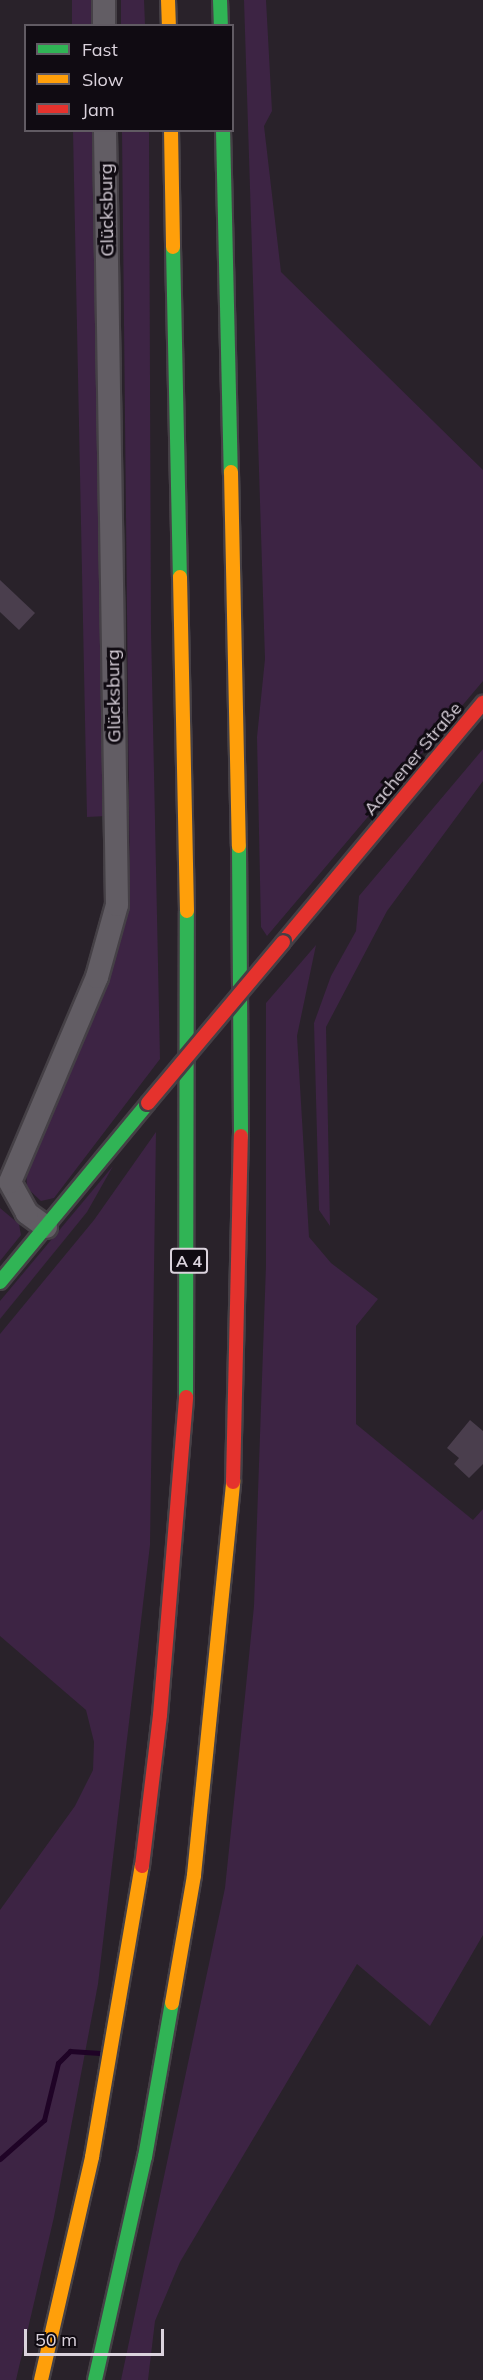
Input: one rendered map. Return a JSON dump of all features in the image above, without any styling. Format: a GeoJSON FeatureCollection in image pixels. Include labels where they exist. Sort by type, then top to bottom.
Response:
{"type":"FeatureCollection","features":[{"type":"Feature","properties":{"kind":"main road"},"geometry":{"type":"LineString","coordinates":[[168,0],[169,24]]}},
{"type":"Feature","properties":{"kind":"main road"},"geometry":{"type":"LineString","coordinates":[[220,0],[221,24]]}},
{"type":"Feature","properties":{"kind":"main road","name":"A 4"},"geometry":{"type":"LineString","coordinates":[[41,2380],[92,2157],[141,1876],[160,1715],[186,1402],[189,1020],[171,132]]}},
{"type":"Feature","properties":{"kind":"main road"},"geometry":{"type":"LineString","coordinates":[[95,2380],[149,2134],[194,1875],[228,1558],[238,1398],[243,1022],[223,132]]}},
{"type":"Feature","properties":{"kind":"main road","name":"Aachener Straße"},"geometry":{"type":"LineString","coordinates":[[46,1227],[483,703]]}},
{"type":"Feature","properties":{"kind":"main road"},"geometry":{"type":"LineString","coordinates":[[0,1282],[46,1227]]}},
{"type":"Feature","properties":{"kind":"street"},"geometry":{"type":"LineString","coordinates":[[104,0],[104,24]]}},
{"type":"Feature","properties":{"kind":"street","name":"Glücksburg"},"geometry":{"type":"LineString","coordinates":[[46,1227],[27,1213],[10,1182],[97,977],[117,905],[105,132]]}},
{"type":"Feature","properties":{"kind":"shaded area"},"geometry":{"type":"Polygon","coordinates":[[[72,0],[93,0],[94,24],[72,24],[72,0]]]}},
{"type":"Feature","properties":{"kind":"shaded area"},"geometry":{"type":"Polygon","coordinates":[[[121,0],[144,0],[145,24],[121,24],[121,0]]]}},
{"type":"Feature","properties":{"kind":"shaded area"},"geometry":{"type":"Polygon","coordinates":[[[244,0],[266,0],[272,111],[264,126],[281,272],[483,470],[483,681],[267,936],[261,927],[257,737],[265,659],[244,0]]]}},
{"type":"Feature","properties":{"kind":"shaded area"},"geometry":{"type":"Polygon","coordinates":[[[73,132],[95,132],[107,816],[87,817],[73,132]]]}},
{"type":"Feature","properties":{"kind":"shaded area"},"geometry":{"type":"Polygon","coordinates":[[[122,132],[149,132],[151,630],[160,1059],[54,1198],[41,1201],[27,1188],[26,1168],[109,982],[130,900],[122,132]]]}},
{"type":"Feature","properties":{"kind":"shaded area"},"geometry":{"type":"Polygon","coordinates":[[[483,749],[483,781],[387,911],[326,1027],[330,1226],[319,1210],[314,1023],[331,976],[356,931],[359,896],[483,749]]]}},
{"type":"Feature","properties":{"kind":"shaded area"},"geometry":{"type":"Polygon","coordinates":[[[316,945],[297,1036],[309,1237],[331,1263],[378,1299],[356,1326],[356,1424],[473,1520],[483,1509],[483,1935],[430,2026],[357,1964],[180,2262],[155,2321],[148,2380],[121,2380],[225,1888],[254,1606],[266,1265],[266,1003],[316,945]]]}},
{"type":"Feature","properties":{"kind":"shaded area"},"geometry":{"type":"Polygon","coordinates":[[[156,1132],[150,1545],[98,1984],[54,2217],[16,2380],[0,2380],[0,1910],[75,1806],[93,1770],[94,1742],[86,1710],[0,1636],[0,1334],[94,1220],[156,1132]]]}},
{"type":"Feature","properties":{"kind":"shaded area"},"geometry":{"type":"Polygon","coordinates":[[[113,1166],[87,1212],[0,1319],[0,1301],[113,1166]]]}},
{"type":"Feature","properties":{"kind":"shaded area"},"geometry":{"type":"Polygon","coordinates":[[[0,1208],[19,1224],[21,1235],[0,1261],[0,1208]]]}},
{"type":"Feature","properties":{"kind":"building"},"geometry":{"type":"Polygon","coordinates":[[[0,580],[35,613],[19,630],[0,612],[0,580]]]}},
{"type":"Feature","properties":{"kind":"building"},"geometry":{"type":"Polygon","coordinates":[[[470,1420],[483,1431],[483,1464],[469,1478],[454,1464],[459,1458],[447,1448],[470,1420]]]}},
{"type":"Feature","properties":{"kind":"waterway"},"geometry":{"type":"LineString","coordinates":[[0,2159],[44,2120],[58,2063],[70,2051],[100,2053]]}},
{"type":"Feature","properties":{"kind":"traffic: fast"},"geometry":{"type":"LineString","coordinates":[[220,0],[221,24]]}},
{"type":"Feature","properties":{"kind":"traffic: fast"},"geometry":{"type":"LineString","coordinates":[[223,132],[231,472]]}},
{"type":"Feature","properties":{"kind":"traffic: fast"},"geometry":{"type":"LineString","coordinates":[[173,247],[180,577]]}},
{"type":"Feature","properties":{"kind":"traffic: fast"},"geometry":{"type":"LineString","coordinates":[[239,846],[241,1136]]}},
{"type":"Feature","properties":{"kind":"traffic: fast"},"geometry":{"type":"LineString","coordinates":[[186,1397],[187,911]]}},
{"type":"Feature","properties":{"kind":"traffic: fast"},"geometry":{"type":"LineString","coordinates":[[0,1282],[148,1103]]}},
{"type":"Feature","properties":{"kind":"traffic: fast"},"geometry":{"type":"LineString","coordinates":[[95,2380],[145,2157],[172,2003]]}},
{"type":"Feature","properties":{"kind":"traffic: slow"},"geometry":{"type":"LineString","coordinates":[[168,0],[169,24]]}},
{"type":"Feature","properties":{"kind":"traffic: slow"},"geometry":{"type":"LineString","coordinates":[[171,132],[173,247]]}},
{"type":"Feature","properties":{"kind":"traffic: slow"},"geometry":{"type":"LineString","coordinates":[[231,472],[239,846]]}},
{"type":"Feature","properties":{"kind":"traffic: slow"},"geometry":{"type":"LineString","coordinates":[[180,577],[187,911]]}},
{"type":"Feature","properties":{"kind":"traffic: slow"},"geometry":{"type":"LineString","coordinates":[[172,2003],[194,1875],[233,1482]]}},
{"type":"Feature","properties":{"kind":"traffic: slow"},"geometry":{"type":"LineString","coordinates":[[41,2380],[92,2157],[142,1866]]}},
{"type":"Feature","properties":{"kind":"traffic: jam"},"geometry":{"type":"LineString","coordinates":[[283,942],[483,703]]}},
{"type":"Feature","properties":{"kind":"traffic: jam"},"geometry":{"type":"LineString","coordinates":[[148,1103],[283,942]]}},
{"type":"Feature","properties":{"kind":"traffic: jam"},"geometry":{"type":"LineString","coordinates":[[233,1482],[241,1136]]}},
{"type":"Feature","properties":{"kind":"traffic: jam"},"geometry":{"type":"LineString","coordinates":[[142,1866],[160,1715],[186,1397]]}}]}
